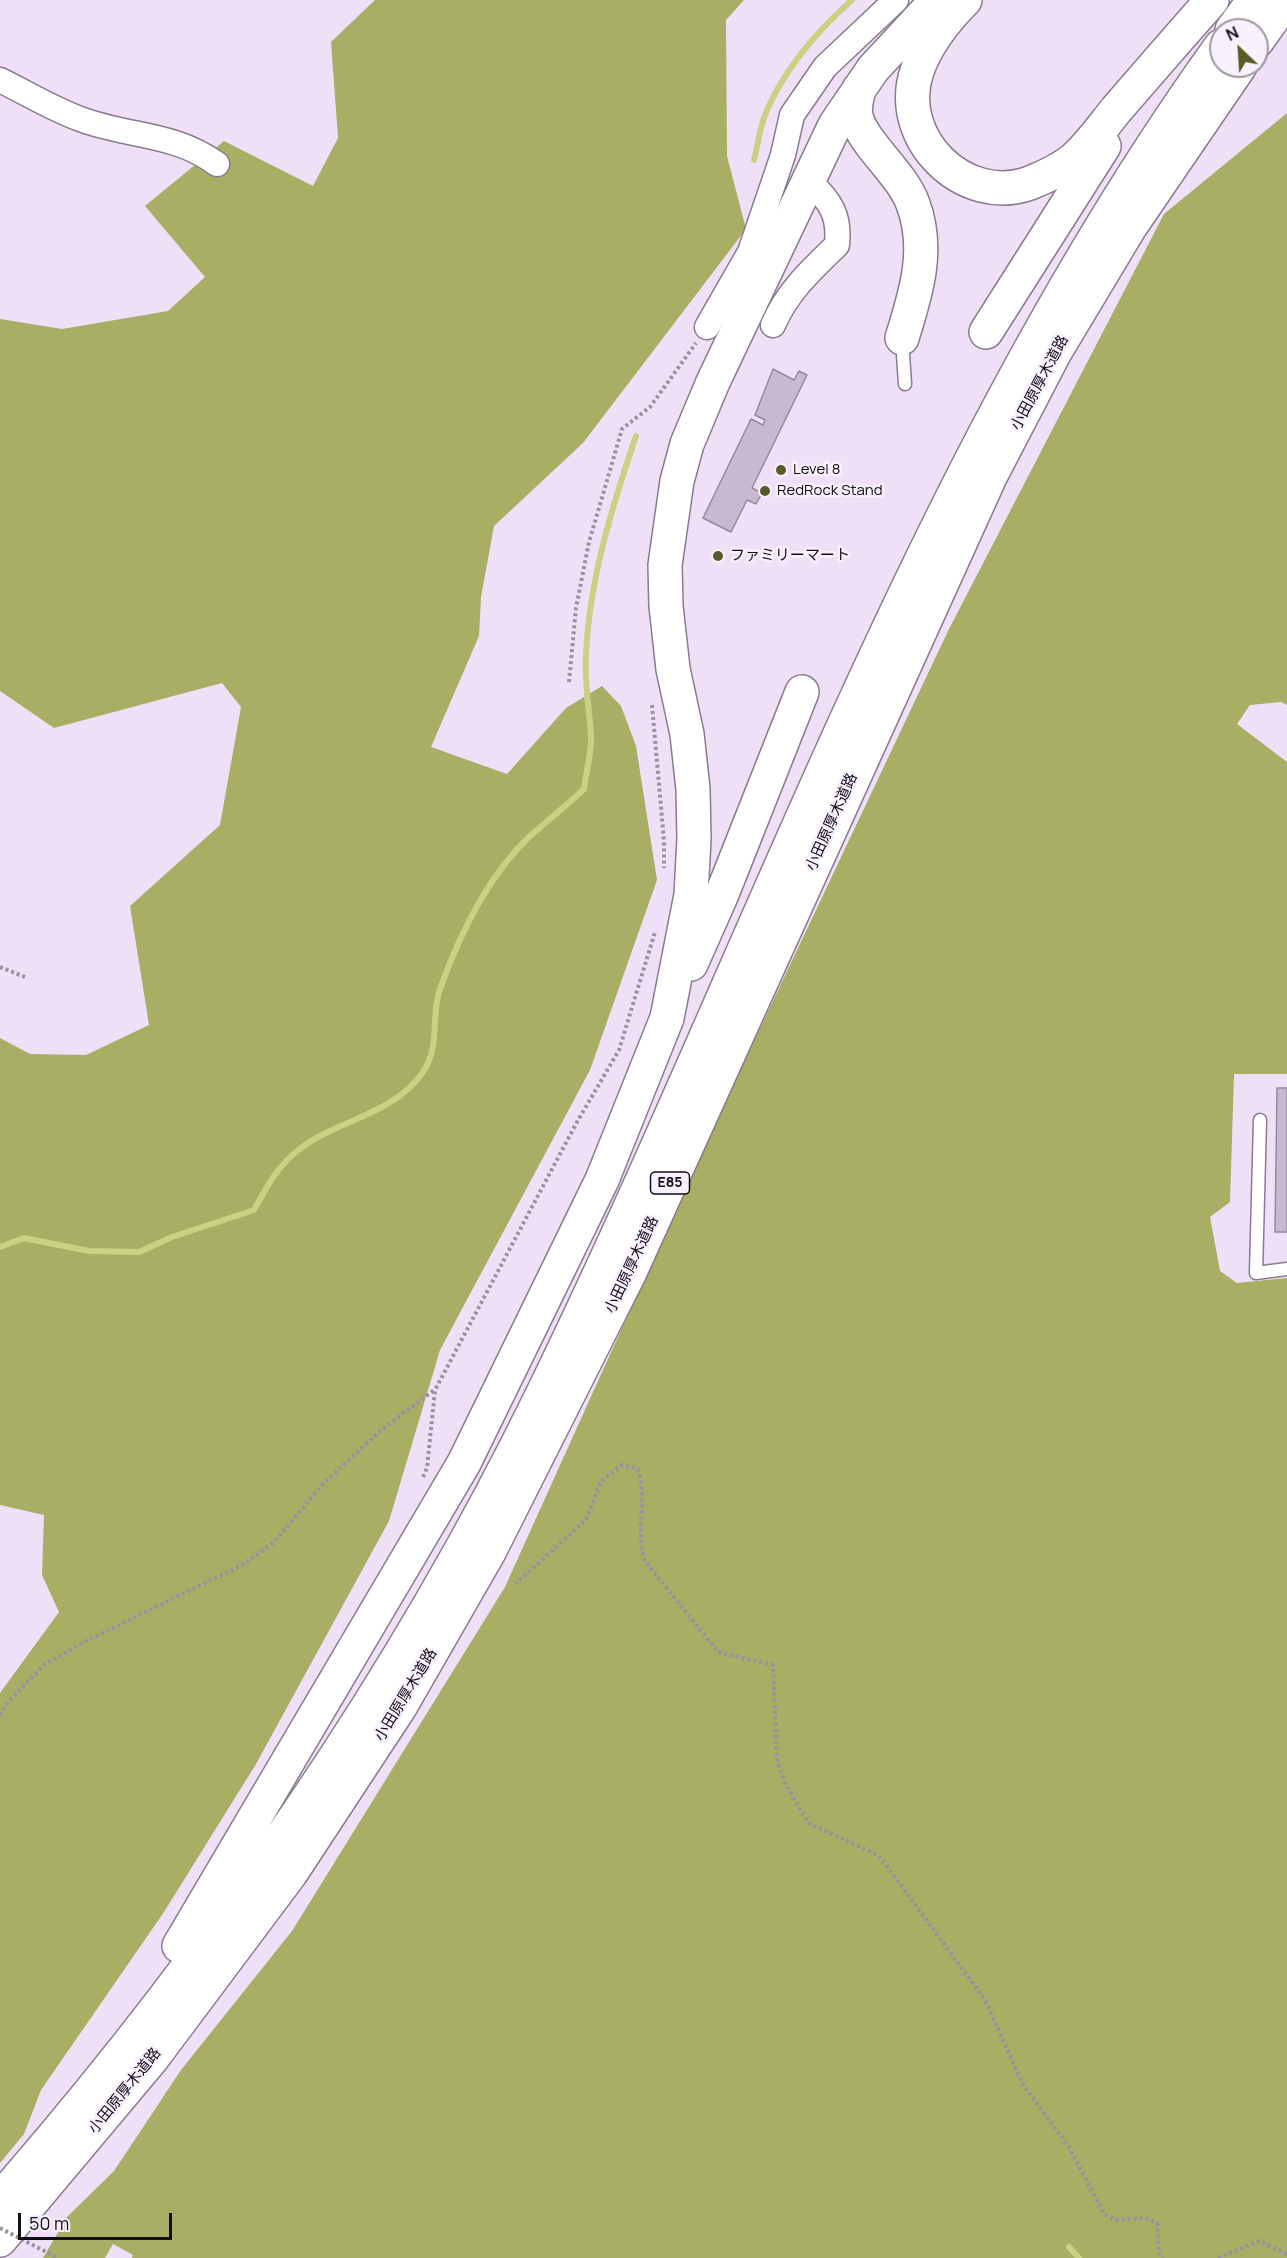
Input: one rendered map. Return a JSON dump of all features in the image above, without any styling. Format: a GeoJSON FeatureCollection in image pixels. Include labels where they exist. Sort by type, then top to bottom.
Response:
{"type":"FeatureCollection","features":[{"type":"Feature","properties":{"kind":"highway"},"geometry":{"type":"LineString","coordinates":[[668,1018],[691,895],[694,839],[693,789],[687,734],[673,669],[666,606],[665,565],[677,481],[687,444],[713,382],[836,125],[859,89],[937,0]]}},
{"type":"Feature","properties":{"kind":"highway"},"geometry":{"type":"LineString","coordinates":[[965,0],[952,13],[929,47],[916,72],[913,102],[915,119],[930,150],[962,178],[979,185],[1005,188],[1029,183],[1074,159],[1207,6]]}},
{"type":"Feature","properties":{"kind":"highway"},"geometry":{"type":"LineString","coordinates":[[1241,18],[1254,0]]}},
{"type":"Feature","properties":{"kind":"highway"},"geometry":{"type":"LineString","coordinates":[[1269,24],[1286,0]]}},
{"type":"Feature","properties":{"kind":"highway"},"geometry":{"type":"LineString","coordinates":[[986,332],[1088,169],[1207,6]]}},
{"type":"Feature","properties":{"kind":"highway","name":"小田原厚木道路"},"geometry":{"type":"LineString","coordinates":[[0,2199],[88,2097],[244,1889],[333,1758],[440,1588],[542,1397],[624,1219],[900,599],[969,460],[1034,340],[1108,213],[1209,64]]}},
{"type":"Feature","properties":{"kind":"highway","name":"小田原厚木道路"},"geometry":{"type":"LineString","coordinates":[[0,2240],[152,2060],[291,1873],[400,1707],[489,1552],[630,1272],[990,477],[1055,352],[1130,227],[1232,78]]}},
{"type":"Feature","properties":{"kind":"highway"},"geometry":{"type":"LineString","coordinates":[[859,89],[856,116],[864,132],[902,182],[913,204],[921,237],[918,284],[902,338]]}},
{"type":"Feature","properties":{"kind":"highway"},"geometry":{"type":"LineString","coordinates":[[88,2097],[464,1463],[602,1180],[668,1018],[722,894],[802,692]]}},
{"type":"Feature","properties":{"kind":"street"},"geometry":{"type":"LineString","coordinates":[[707,327],[750,252],[791,163],[792,115],[825,67],[896,0]]}},
{"type":"Feature","properties":{"kind":"street"},"geometry":{"type":"LineString","coordinates":[[0,80],[83,120],[179,142],[199,151],[217,164]]}},
{"type":"Feature","properties":{"kind":"street"},"geometry":{"type":"LineString","coordinates":[[772,326],[782,304],[796,285],[837,245],[838,226],[834,208],[819,191]]}},
{"type":"Feature","properties":{"kind":"lane"},"geometry":{"type":"LineString","coordinates":[[902,338],[905,384]]}},
{"type":"Feature","properties":{"kind":"lane"},"geometry":{"type":"LineString","coordinates":[[1260,1120],[1256,1273],[1287,1269]]}},
{"type":"Feature","properties":{"kind":"path"},"geometry":{"type":"LineString","coordinates":[[569,682],[576,608],[589,542],[622,429],[650,407],[707,327]]}},
{"type":"Feature","properties":{"kind":"path"},"geometry":{"type":"LineString","coordinates":[[651,699],[664,841],[664,873]]}},
{"type":"Feature","properties":{"kind":"path"},"geometry":{"type":"LineString","coordinates":[[422,1478],[427,1468],[435,1390],[577,1122],[620,1050],[656,928]]}},
{"type":"Feature","properties":{"kind":"path"},"geometry":{"type":"LineString","coordinates":[[0,968],[24,977]]}},
{"type":"Feature","properties":{"kind":"path"},"geometry":{"type":"LineString","coordinates":[[0,1715],[8,1702],[44,1665],[82,1643],[242,1565],[273,1543],[324,1483],[380,1431],[435,1390]]}},
{"type":"Feature","properties":{"kind":"path"},"geometry":{"type":"LineString","coordinates":[[515,1584],[586,1520],[602,1481],[622,1465],[638,1469],[644,1486],[640,1548],[645,1562],[718,1652],[772,1665],[777,1761],[784,1781],[808,1823],[878,1856],[890,1869],[985,2000],[1022,2083],[1069,2147],[1104,2214],[1116,2220],[1145,2218],[1157,2223],[1159,2254],[1163,2258]]}},
{"type":"Feature","properties":{"kind":"path"},"geometry":{"type":"LineString","coordinates":[[0,2228],[58,2258]]}},
{"type":"Feature","properties":{"kind":"path"},"geometry":{"type":"LineString","coordinates":[[1218,2258],[1259,2241],[1287,2254]]}},
{"type":"Feature","properties":{"kind":"green space"},"geometry":{"type":"Polygon","coordinates":[[[375,0],[744,0],[726,20],[727,156],[746,229],[583,443],[494,526],[481,597],[479,636],[431,747],[507,774],[566,708],[602,686],[621,706],[636,746],[657,880],[590,1070],[440,1350],[389,1521],[256,1764],[164,1912],[41,2090],[24,2134],[0,2163],[0,1693],[59,1612],[42,1575],[44,1515],[0,1505],[0,1038],[30,1054],[86,1055],[149,1025],[130,906],[220,825],[241,707],[222,683],[54,728],[0,691],[0,319],[62,329],[168,311],[205,277],[145,206],[224,141],[313,186],[338,138],[331,42],[375,0]]]}},
{"type":"Feature","properties":{"kind":"green space"},"geometry":{"type":"Polygon","coordinates":[[[1287,113],[1287,705],[1281,702],[1250,705],[1237,724],[1287,762],[1287,1074],[1234,1074],[1230,1202],[1210,1217],[1220,1271],[1237,1283],[1287,1278],[1287,2258],[132,2258],[133,2255],[113,2244],[105,2258],[43,2258],[67,2217],[114,2171],[181,2070],[292,1931],[505,1587],[700,1155],[949,629],[1164,214],[1287,113]]]}},
{"type":"Feature","properties":{"kind":"building"},"geometry":{"type":"Polygon","coordinates":[[[773,369],[794,380],[799,371],[807,375],[752,488],[762,493],[756,504],[747,500],[731,532],[703,518],[751,419],[763,425],[765,420],[755,415],[773,369]]]}},
{"type":"Feature","properties":{"kind":"building"},"geometry":{"type":"Polygon","coordinates":[[[1277,1088],[1287,1088],[1287,1232],[1275,1232],[1277,1088]]]}},
{"type":"Feature","properties":{"kind":"waterway"},"geometry":{"type":"LineString","coordinates":[[754,160],[765,116],[783,79],[815,37],[852,0]]}},
{"type":"Feature","properties":{"kind":"waterway"},"geometry":{"type":"LineString","coordinates":[[0,1247],[24,1238],[89,1251],[139,1252],[172,1237],[254,1210],[278,1171],[297,1151],[312,1140],[396,1098],[423,1072],[432,1051],[440,989],[465,928],[476,908],[500,870],[514,853],[584,789],[591,742],[586,663],[592,597],[611,516],[636,436]]}},
{"type":"Feature","properties":{"kind":"waterway"},"geometry":{"type":"LineString","coordinates":[[1069,2247],[1079,2258]]}},
{"type":"Feature","properties":{"kind":"place","name":"Level 8"},"geometry":{"type":"Point","coordinates":[781,470]}},
{"type":"Feature","properties":{"kind":"place","name":"RedRock Stand"},"geometry":{"type":"Point","coordinates":[765,491]}},
{"type":"Feature","properties":{"kind":"place","name":"ファミリーマート"},"geometry":{"type":"Point","coordinates":[718,556]}}]}
